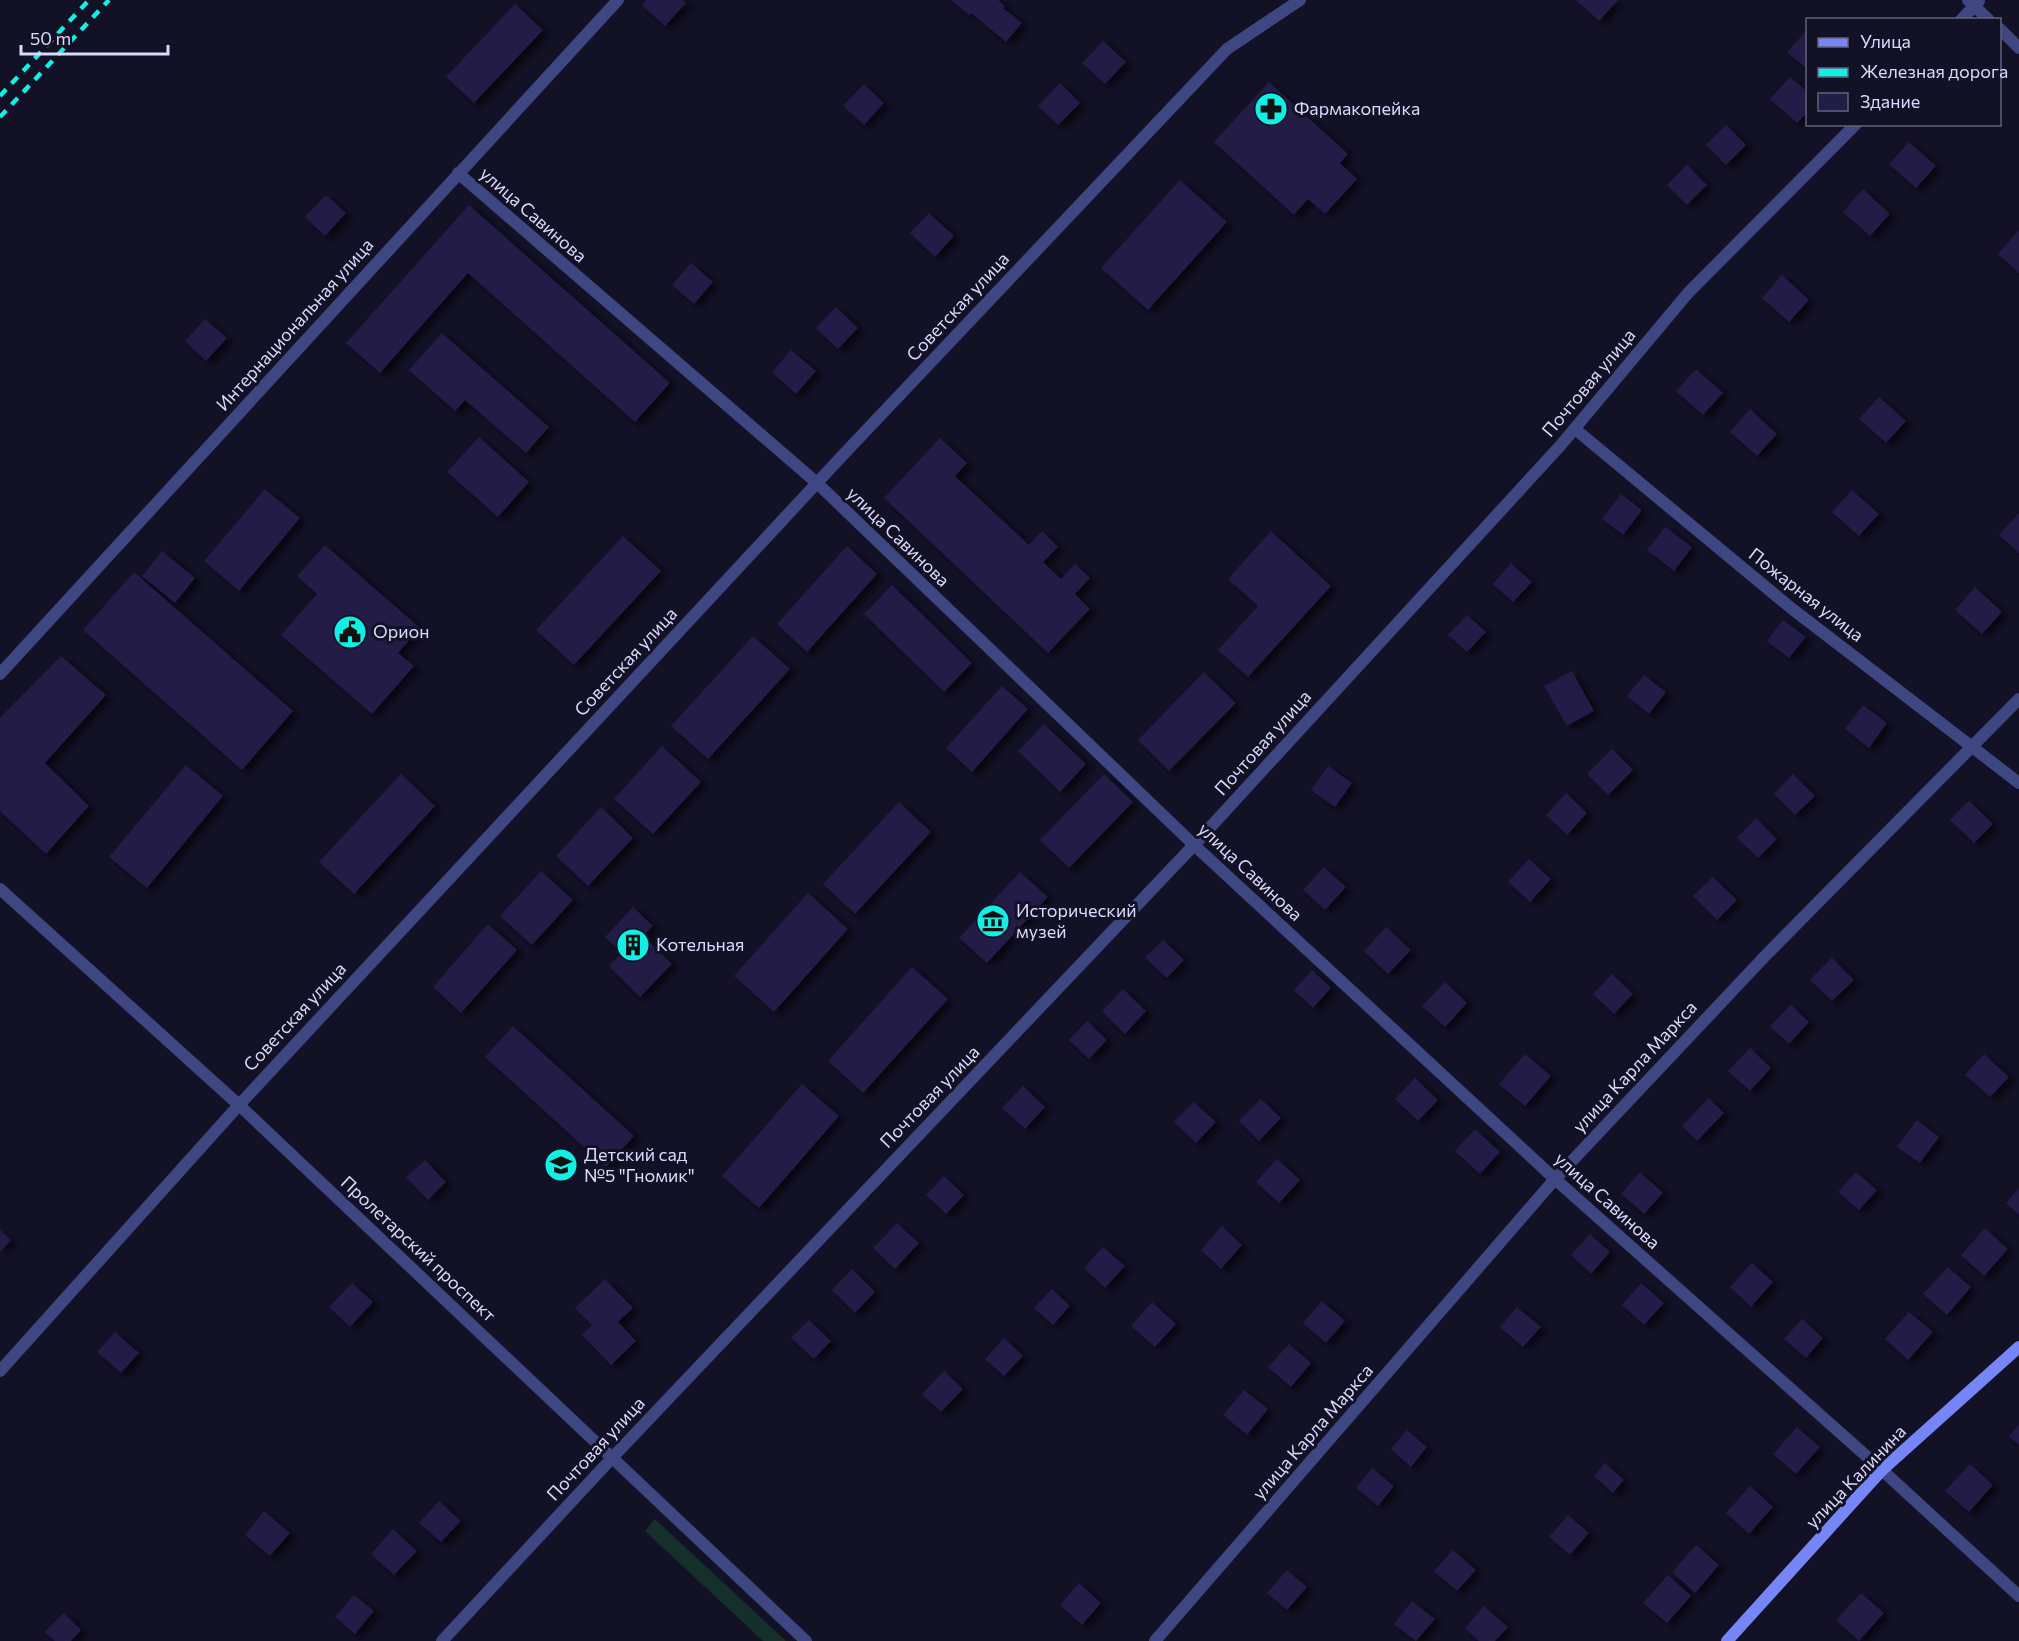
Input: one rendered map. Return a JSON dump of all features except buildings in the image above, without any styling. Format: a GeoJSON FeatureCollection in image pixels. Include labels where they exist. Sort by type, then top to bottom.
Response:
{"type":"FeatureCollection","features":[{"type":"Feature","properties":{"kind":"main road","name":"улица Калинина"},"geometry":{"type":"LineString","coordinates":[[1727,1641],[1882,1470],[2019,1347]]}},
{"type":"Feature","properties":{"kind":"street","name":"Интернациональная улица"},"geometry":{"type":"LineString","coordinates":[[0,674],[618,0]]}},
{"type":"Feature","properties":{"kind":"street","name":"Советская улица"},"geometry":{"type":"LineString","coordinates":[[0,1371],[238,1104],[817,483],[1227,49],[1300,0]]}},
{"type":"Feature","properties":{"kind":"street"},"geometry":{"type":"LineString","coordinates":[[1963,18],[1975,2],[1987,18]]}},
{"type":"Feature","properties":{"kind":"street"},"geometry":{"type":"LineString","coordinates":[[2001,30],[2019,48]]}},
{"type":"Feature","properties":{"kind":"street","name":"Почтовая улица"},"geometry":{"type":"LineString","coordinates":[[442,1641],[612,1458],[1194,845],[1575,429],[1688,293],[1854,126]]}},
{"type":"Feature","properties":{"kind":"street","name":"улица Савинова"},"geometry":{"type":"LineString","coordinates":[[458,173],[817,483],[1194,845],[1555,1179],[1882,1470],[2019,1596]]}},
{"type":"Feature","properties":{"kind":"street","name":"Пожарная улица"},"geometry":{"type":"LineString","coordinates":[[1575,429],[1791,608],[2019,783]]}},
{"type":"Feature","properties":{"kind":"street","name":"улица Карла Маркса"},"geometry":{"type":"LineString","coordinates":[[1155,1641],[1555,1179],[1767,954],[2019,699]]}},
{"type":"Feature","properties":{"kind":"street","name":"Пролетарский проспект"},"geometry":{"type":"LineString","coordinates":[[0,889],[238,1104],[806,1641]]}},
{"type":"Feature","properties":{"kind":"green space"},"geometry":{"type":"Polygon","coordinates":[[[655,1519],[786,1641],[763,1641],[645,1531],[655,1519]]]}},
{"type":"Feature","properties":{"kind":"railway"},"geometry":{"type":"LineString","coordinates":[[0,96],[89,0]]}},
{"type":"Feature","properties":{"kind":"railway"},"geometry":{"type":"LineString","coordinates":[[0,117],[109,0]]}},
{"type":"Feature","properties":{"kind":"place","name":"Фармакопейка"},"geometry":{"type":"Point","coordinates":[1271,109]}},
{"type":"Feature","properties":{"kind":"place","name":"Орион"},"geometry":{"type":"Point","coordinates":[350,632]}},
{"type":"Feature","properties":{"kind":"place","name":"Исторический музей"},"geometry":{"type":"Point","coordinates":[993,921]}},
{"type":"Feature","properties":{"kind":"place","name":"Котельная"},"geometry":{"type":"Point","coordinates":[633,945]}},
{"type":"Feature","properties":{"kind":"place","name":"Детский сад №5 \"Гномик\""},"geometry":{"type":"Point","coordinates":[561,1165]}}]}
